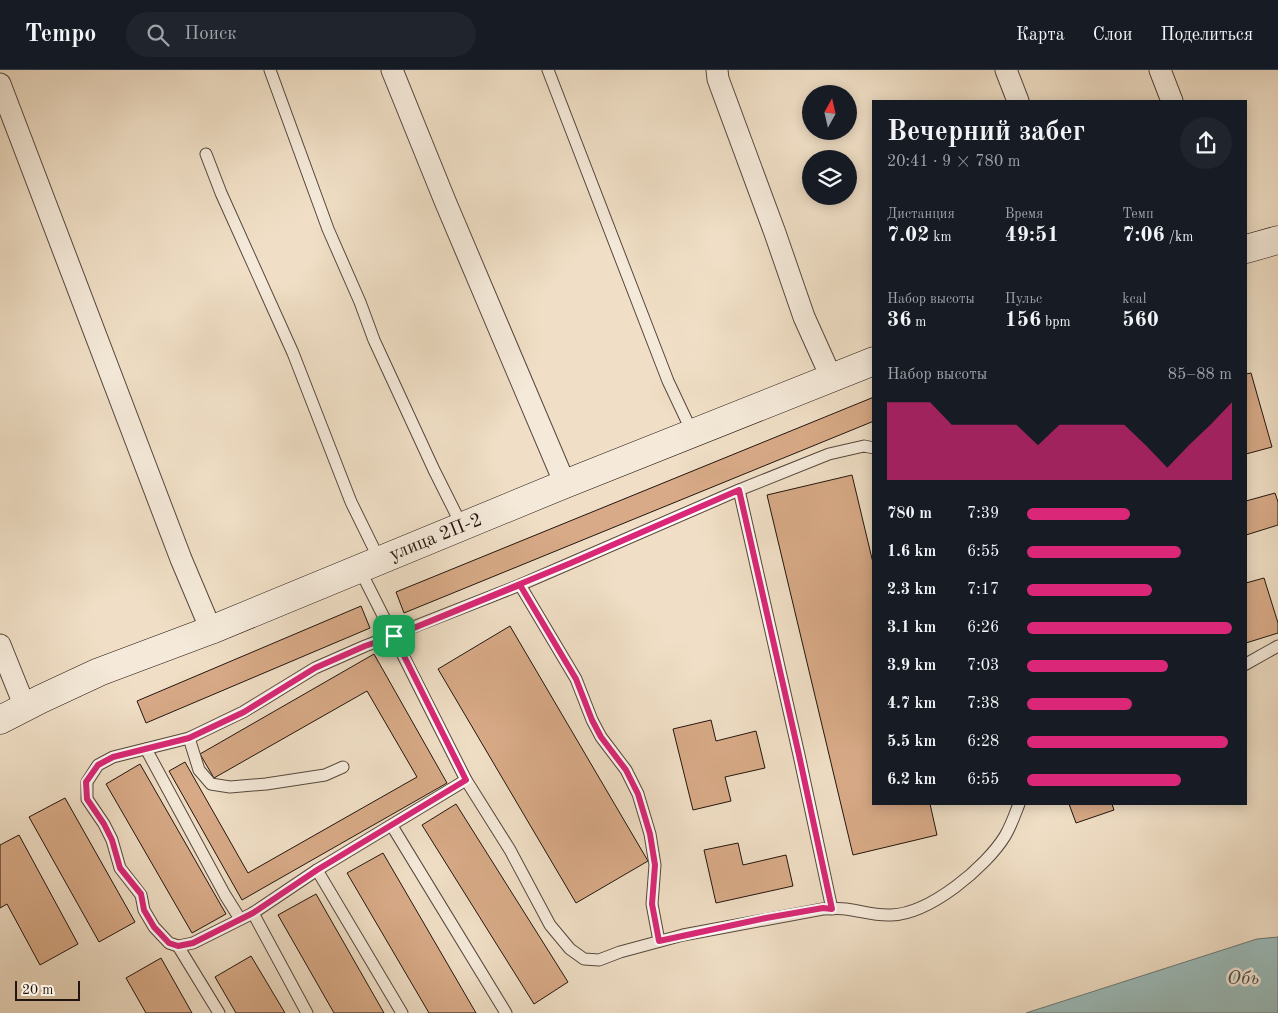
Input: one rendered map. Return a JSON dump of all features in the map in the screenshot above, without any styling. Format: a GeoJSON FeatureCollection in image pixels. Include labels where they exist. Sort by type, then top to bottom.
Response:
{"type":"FeatureCollection","features":[{"type":"Feature","properties":{"kind":"main road"},"geometry":{"type":"LineString","coordinates":[[1247,248],[1278,240]]}},
{"type":"Feature","properties":{"kind":"main road","name":"улица 2П-2"},"geometry":{"type":"LineString","coordinates":[[0,720],[99,672],[211,630],[463,528],[565,484],[831,377],[872,363]]}},
{"type":"Feature","properties":{"kind":"street"},"geometry":{"type":"LineString","coordinates":[[392,70],[444,202],[565,484]]}},
{"type":"Feature","properties":{"kind":"street"},"geometry":{"type":"LineString","coordinates":[[717,70],[718,79],[804,316],[831,377]]}},
{"type":"Feature","properties":{"kind":"street"},"geometry":{"type":"LineString","coordinates":[[1006,70],[1018,100]]}},
{"type":"Feature","properties":{"kind":"street"},"geometry":{"type":"LineString","coordinates":[[1160,70],[1172,100]]}},
{"type":"Feature","properties":{"kind":"street"},"geometry":{"type":"LineString","coordinates":[[0,84],[181,559],[211,630]]}},
{"type":"Feature","properties":{"kind":"street"},"geometry":{"type":"LineString","coordinates":[[0,645],[25,707]]}},
{"type":"Feature","properties":{"kind":"lane"},"geometry":{"type":"LineString","coordinates":[[270,70],[328,229],[360,302],[374,340],[463,528]]}},
{"type":"Feature","properties":{"kind":"lane"},"geometry":{"type":"LineString","coordinates":[[548,70],[668,381],[693,434]]}},
{"type":"Feature","properties":{"kind":"lane"},"geometry":{"type":"LineString","coordinates":[[206,154],[293,353],[351,502],[394,636],[466,780],[510,850],[550,925],[570,949],[584,959],[600,960],[659,941],[823,908],[893,915],[925,906],[946,893],[983,864],[1006,835],[1019,805]]}},
{"type":"Feature","properties":{"kind":"lane"},"geometry":{"type":"LineString","coordinates":[[466,780],[317,870],[253,913],[193,943],[178,946],[169,943],[154,927],[144,910],[141,894],[120,868],[112,840],[87,799],[86,782],[98,765],[113,757],[189,738],[244,712],[315,668],[365,646],[520,585],[739,490],[829,454],[864,446],[872,448]]}},
{"type":"Feature","properties":{"kind":"lane"},"geometry":{"type":"LineString","coordinates":[[739,490],[832,909]]}},
{"type":"Feature","properties":{"kind":"lane"},"geometry":{"type":"LineString","coordinates":[[520,585],[576,679],[592,720],[601,737],[626,770],[638,794],[650,834],[655,865],[652,904],[659,941]]}},
{"type":"Feature","properties":{"kind":"lane"},"geometry":{"type":"LineString","coordinates":[[1247,663],[1278,646]]}},
{"type":"Feature","properties":{"kind":"lane"},"geometry":{"type":"LineString","coordinates":[[189,738],[199,770],[211,784],[230,786],[266,784],[325,775],[343,767]]}},
{"type":"Feature","properties":{"kind":"lane"},"geometry":{"type":"LineString","coordinates":[[146,749],[225,895],[240,919]]}},
{"type":"Feature","properties":{"kind":"lane"},"geometry":{"type":"LineString","coordinates":[[392,826],[506,1013]]}},
{"type":"Feature","properties":{"kind":"lane"},"geometry":{"type":"LineString","coordinates":[[317,870],[402,1013]]}},
{"type":"Feature","properties":{"kind":"lane"},"geometry":{"type":"LineString","coordinates":[[253,913],[307,1013]]}},
{"type":"Feature","properties":{"kind":"lane"},"geometry":{"type":"LineString","coordinates":[[178,946],[219,1013]]}},
{"type":"Feature","properties":{"kind":"water","name":"Обь"},"geometry":{"type":"Polygon","coordinates":[[[1278,937],[1278,1013],[1026,1013],[1257,939],[1278,937]]]}},
{"type":"Feature","properties":{"kind":"building"},"geometry":{"type":"Polygon","coordinates":[[[1251,373],[1272,447],[1247,454],[1247,374],[1251,373]]]}},
{"type":"Feature","properties":{"kind":"building"},"geometry":{"type":"Polygon","coordinates":[[[872,398],[872,422],[404,613],[396,592],[872,398]]]}},
{"type":"Feature","properties":{"kind":"building"},"geometry":{"type":"Polygon","coordinates":[[[852,475],[872,559],[872,805],[930,805],[937,835],[853,855],[767,495],[852,475]]]}},
{"type":"Feature","properties":{"kind":"building"},"geometry":{"type":"Polygon","coordinates":[[[1275,493],[1278,502],[1278,525],[1247,535],[1247,501],[1275,493]]]}},
{"type":"Feature","properties":{"kind":"building"},"geometry":{"type":"Polygon","coordinates":[[[1264,578],[1278,623],[1278,633],[1247,643],[1247,583],[1264,578]]]}},
{"type":"Feature","properties":{"kind":"building"},"geometry":{"type":"Polygon","coordinates":[[[361,606],[370,628],[146,723],[137,701],[361,606]]]}},
{"type":"Feature","properties":{"kind":"building"},"geometry":{"type":"Polygon","coordinates":[[[510,626],[648,861],[576,903],[438,669],[510,626]]]}},
{"type":"Feature","properties":{"kind":"building"},"geometry":{"type":"Polygon","coordinates":[[[374,654],[447,783],[242,900],[169,771],[185,762],[248,873],[417,777],[367,691],[214,778],[200,754],[374,654]]]}},
{"type":"Feature","properties":{"kind":"building"},"geometry":{"type":"Polygon","coordinates":[[[711,720],[716,741],[756,731],[765,768],[725,777],[731,801],[693,810],[673,729],[711,720]]]}},
{"type":"Feature","properties":{"kind":"building"},"geometry":{"type":"Polygon","coordinates":[[[140,764],[226,914],[192,933],[106,784],[140,764]]]}},
{"type":"Feature","properties":{"kind":"building"},"geometry":{"type":"Polygon","coordinates":[[[65,798],[135,922],[99,942],[29,817],[65,798]]]}},
{"type":"Feature","properties":{"kind":"building"},"geometry":{"type":"Polygon","coordinates":[[[456,804],[568,982],[534,1004],[422,825],[456,804]]]}},
{"type":"Feature","properties":{"kind":"building"},"geometry":{"type":"Polygon","coordinates":[[[1069,805],[1112,805],[1114,810],[1076,823],[1069,805]]]}},
{"type":"Feature","properties":{"kind":"building"},"geometry":{"type":"Polygon","coordinates":[[[19,835],[78,944],[40,965],[7,904],[0,908],[0,845],[19,835]]]}},
{"type":"Feature","properties":{"kind":"building"},"geometry":{"type":"Polygon","coordinates":[[[738,843],[743,865],[786,855],[793,886],[716,903],[704,850],[738,843]]]}},
{"type":"Feature","properties":{"kind":"building"},"geometry":{"type":"Polygon","coordinates":[[[383,853],[476,1013],[429,1013],[347,873],[383,853]]]}},
{"type":"Feature","properties":{"kind":"building"},"geometry":{"type":"Polygon","coordinates":[[[316,894],[384,1013],[334,1013],[278,915],[316,894]]]}},
{"type":"Feature","properties":{"kind":"building"},"geometry":{"type":"Polygon","coordinates":[[[251,956],[285,1013],[236,1013],[215,977],[251,956]]]}},
{"type":"Feature","properties":{"kind":"building"},"geometry":{"type":"Polygon","coordinates":[[[161,958],[192,1013],[146,1013],[126,978],[161,958]]]}},
{"type":"Feature","properties":{"kind":"route"},"geometry":{"type":"LineString","coordinates":[[394,636],[365,646],[315,668],[244,712],[189,738],[113,757],[98,765],[86,782],[87,799],[112,840],[120,868],[141,894],[144,910],[154,927],[169,943],[178,946],[193,943],[253,913],[317,870],[428,805],[466,780],[394,636],[520,585],[576,679],[592,720],[601,737],[626,770],[638,794],[650,834],[655,865],[652,904],[659,941],[766,918],[823,908],[832,909],[739,490],[520,585],[453,612],[394,636]]}}]}
